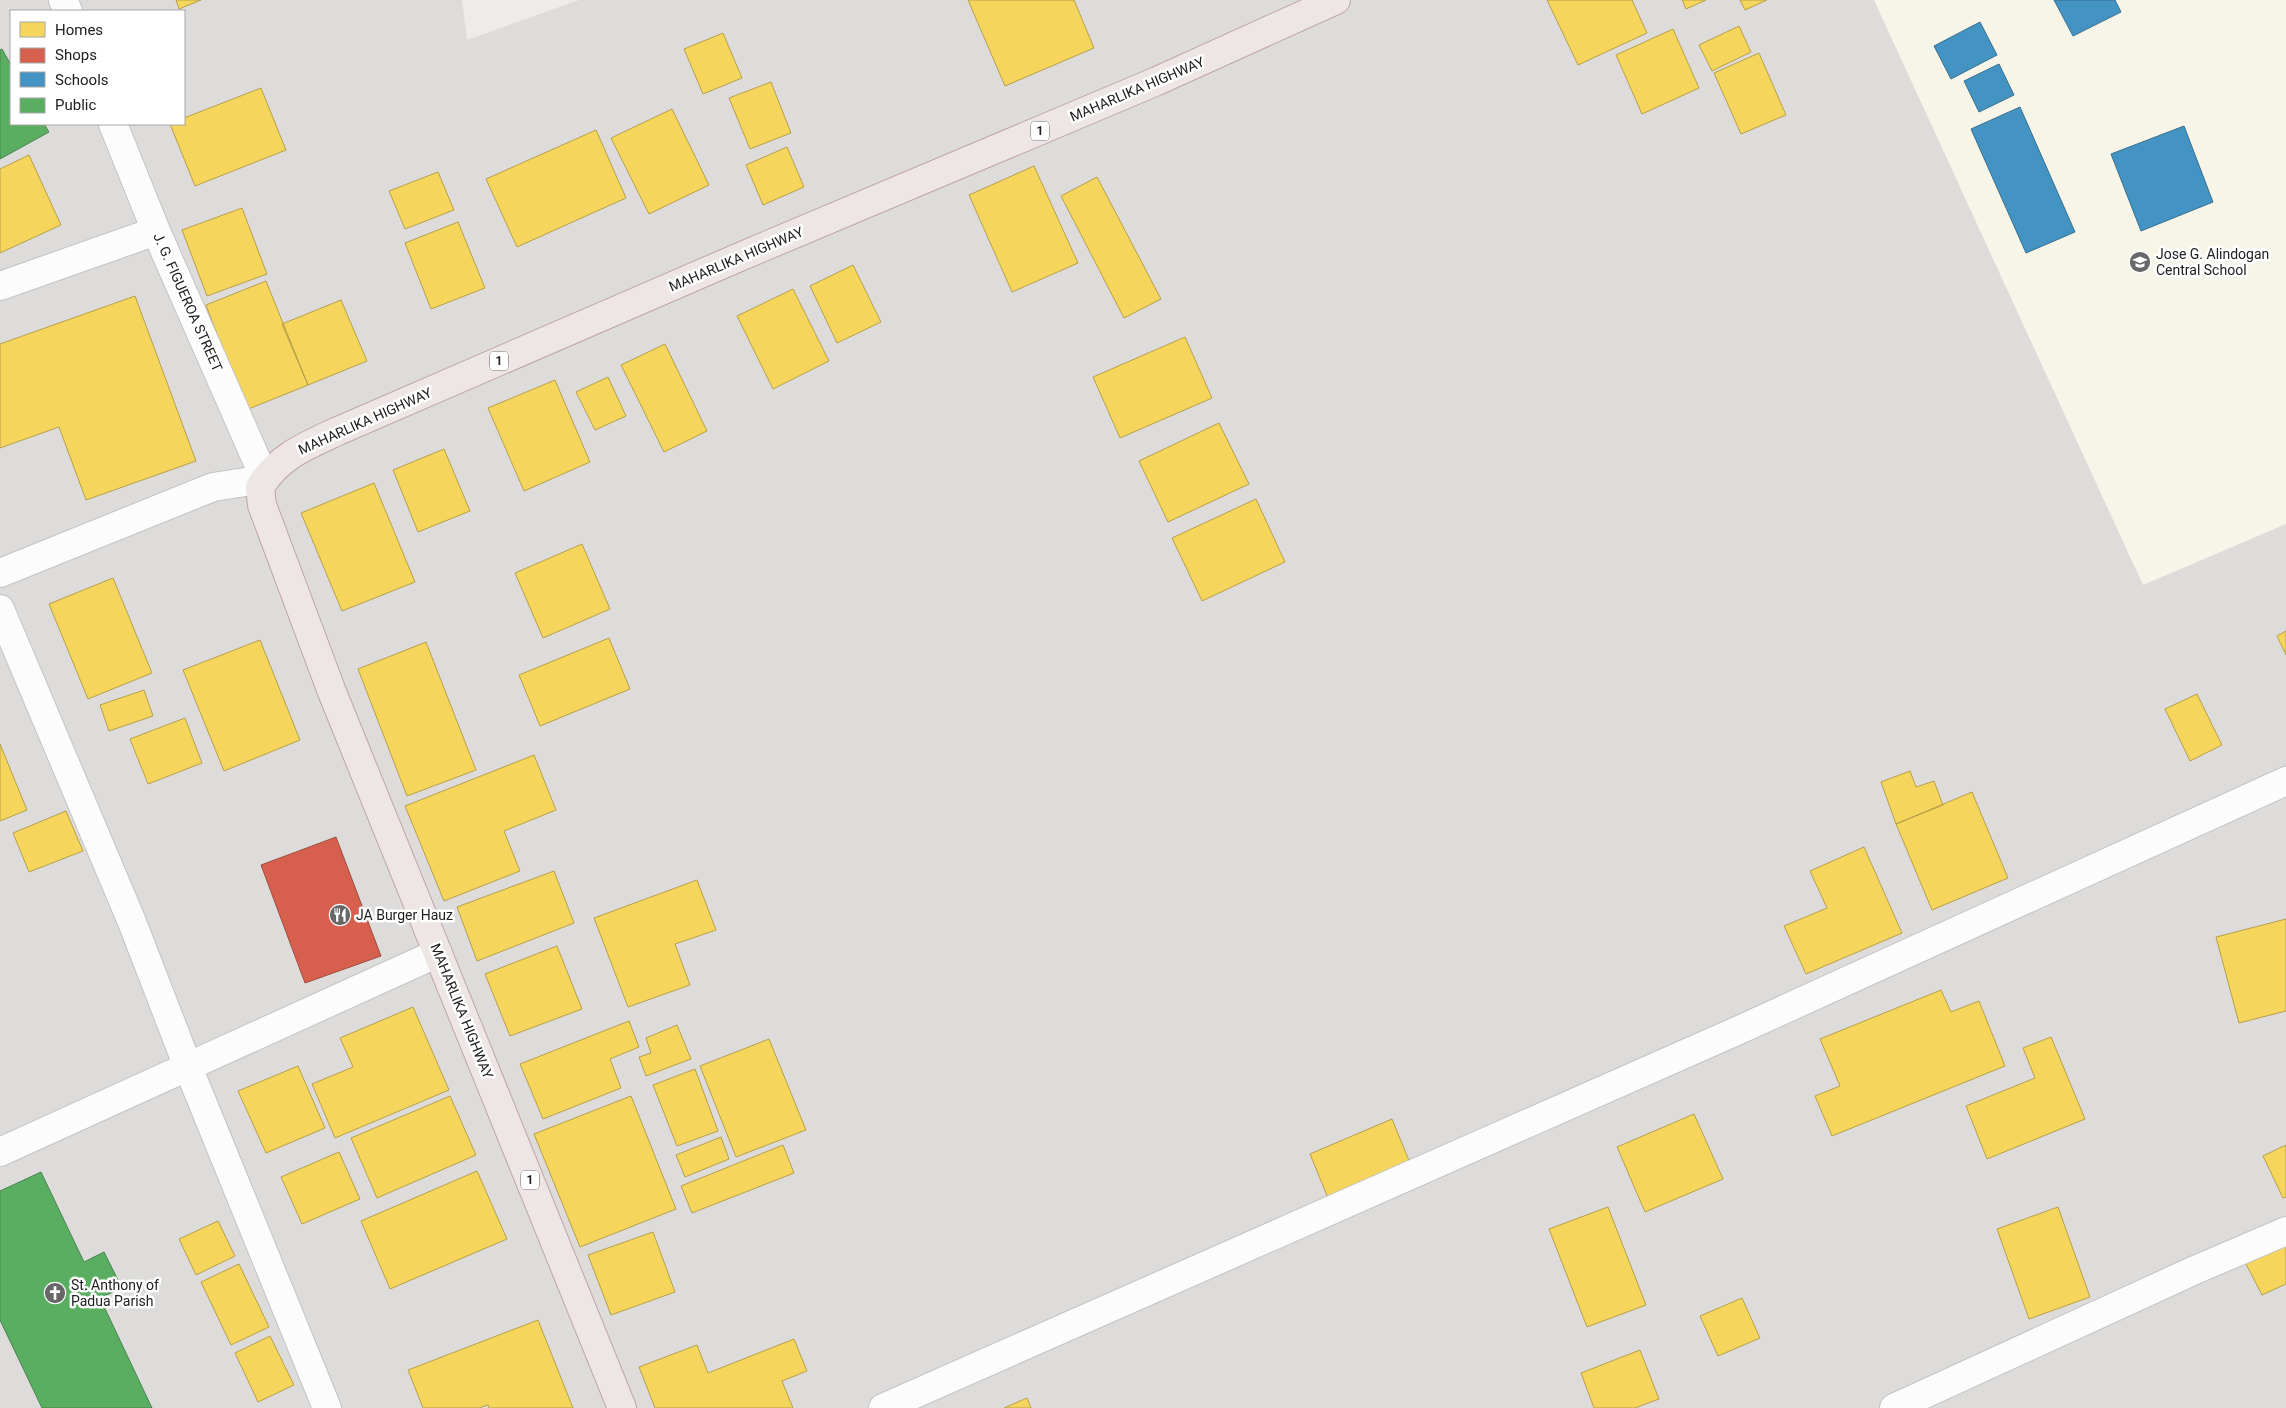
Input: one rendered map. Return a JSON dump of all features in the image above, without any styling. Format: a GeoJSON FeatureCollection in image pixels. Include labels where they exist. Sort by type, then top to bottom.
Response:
{"type":"FeatureCollection","features":[{"type":"Feature","properties":{"kind":"highway","name":"MAHARLIKA HIGHWAY"},"geometry":{"type":"LineString","coordinates":[[622,1408],[332,692],[262,505],[260,487],[274,466],[331,434],[742,256],[1157,81],[1336,0]]}},
{"type":"Feature","properties":{"kind":"street","name":"J. G. FIGUEROA STREET"},"geometry":{"type":"LineString","coordinates":[[113,125],[156,231],[265,478]]}},
{"type":"Feature","properties":{"kind":"street"},"geometry":{"type":"LineString","coordinates":[[0,286],[156,231]]}},
{"type":"Feature","properties":{"kind":"street"},"geometry":{"type":"LineString","coordinates":[[0,573],[213,487],[265,478]]}},
{"type":"Feature","properties":{"kind":"street"},"geometry":{"type":"LineString","coordinates":[[0,609],[132,922],[188,1067],[327,1408]]}},
{"type":"Feature","properties":{"kind":"street"},"geometry":{"type":"LineString","coordinates":[[884,1408],[1738,1030],[2286,782]]}},
{"type":"Feature","properties":{"kind":"street"},"geometry":{"type":"LineString","coordinates":[[0,1152],[438,953]]}},
{"type":"Feature","properties":{"kind":"street"},"geometry":{"type":"LineString","coordinates":[[1894,1408],[2286,1230]]}},
{"type":"Feature","properties":{"kind":"shaded area"},"geometry":{"type":"Polygon","coordinates":[[[0,0],[462,0],[467,40],[579,0],[2286,0],[2286,1408],[0,1408],[0,0]]]}},
{"type":"Feature","properties":{"kind":"shaded area","name":"Jose G. Alindogan Central School"},"geometry":{"type":"Polygon","coordinates":[[[1874,0],[2286,0],[2286,524],[2143,585],[1874,0]]]}},
{"type":"Feature","properties":{"kind":"building: Homes"},"geometry":{"type":"Polygon","coordinates":[[[176,0],[201,0],[179,9],[176,0]]]}},
{"type":"Feature","properties":{"kind":"building: Homes"},"geometry":{"type":"Polygon","coordinates":[[[968,0],[1074,0],[1094,48],[1005,86],[968,0]]]}},
{"type":"Feature","properties":{"kind":"building: Homes"},"geometry":{"type":"Polygon","coordinates":[[[1547,0],[1632,0],[1647,33],[1578,65],[1547,0]]]}},
{"type":"Feature","properties":{"kind":"building: Homes"},"geometry":{"type":"Polygon","coordinates":[[[1682,0],[1706,0],[1686,9],[1682,0]]]}},
{"type":"Feature","properties":{"kind":"building: Homes"},"geometry":{"type":"Polygon","coordinates":[[[1740,0],[1767,0],[1745,10],[1740,0]]]}},
{"type":"Feature","properties":{"kind":"building: Homes"},"geometry":{"type":"Polygon","coordinates":[[[1739,26],[1751,52],[1712,71],[1699,45],[1739,26]]]}},
{"type":"Feature","properties":{"kind":"building: Homes"},"geometry":{"type":"Polygon","coordinates":[[[1673,29],[1699,88],[1642,114],[1616,55],[1673,29]]]}},
{"type":"Feature","properties":{"kind":"building: Homes"},"geometry":{"type":"Polygon","coordinates":[[[723,33],[742,78],[703,94],[684,49],[723,33]]]}},
{"type":"Feature","properties":{"kind":"building: Homes"},"geometry":{"type":"Polygon","coordinates":[[[1759,53],[1786,115],[1741,134],[1714,73],[1759,53]]]}},
{"type":"Feature","properties":{"kind":"building: Homes"},"geometry":{"type":"Polygon","coordinates":[[[771,82],[791,133],[750,149],[729,98],[771,82]]]}},
{"type":"Feature","properties":{"kind":"building: Homes"},"geometry":{"type":"Polygon","coordinates":[[[261,88],[286,150],[195,186],[170,125],[185,125],[185,118],[261,88]]]}},
{"type":"Feature","properties":{"kind":"building: Homes"},"geometry":{"type":"Polygon","coordinates":[[[672,109],[709,185],[649,214],[611,138],[672,109]]]}},
{"type":"Feature","properties":{"kind":"building: Homes"},"geometry":{"type":"Polygon","coordinates":[[[596,130],[626,198],[517,247],[486,179],[596,130]]]}},
{"type":"Feature","properties":{"kind":"building: Homes"},"geometry":{"type":"Polygon","coordinates":[[[787,147],[804,187],[763,205],[746,165],[787,147]]]}},
{"type":"Feature","properties":{"kind":"building: Homes"},"geometry":{"type":"Polygon","coordinates":[[[29,155],[61,225],[0,253],[0,169],[29,155]]]}},
{"type":"Feature","properties":{"kind":"building: Homes"},"geometry":{"type":"Polygon","coordinates":[[[1034,166],[1078,263],[1012,292],[969,195],[1034,166]]]}},
{"type":"Feature","properties":{"kind":"building: Homes"},"geometry":{"type":"Polygon","coordinates":[[[438,172],[454,210],[405,229],[389,191],[438,172]]]}},
{"type":"Feature","properties":{"kind":"building: Homes"},"geometry":{"type":"Polygon","coordinates":[[[1097,177],[1161,299],[1124,318],[1061,196],[1097,177]]]}},
{"type":"Feature","properties":{"kind":"building: Homes"},"geometry":{"type":"Polygon","coordinates":[[[242,208],[267,274],[207,296],[182,230],[242,208]]]}},
{"type":"Feature","properties":{"kind":"building: Homes"},"geometry":{"type":"Polygon","coordinates":[[[458,222],[485,288],[431,309],[405,243],[458,222]]]}},
{"type":"Feature","properties":{"kind":"building: Homes"},"geometry":{"type":"Polygon","coordinates":[[[853,265],[881,322],[837,343],[810,286],[853,265]]]}},
{"type":"Feature","properties":{"kind":"building: Homes"},"geometry":{"type":"Polygon","coordinates":[[[266,281],[308,385],[246,410],[206,305],[266,281]]]}},
{"type":"Feature","properties":{"kind":"building: Homes"},"geometry":{"type":"Polygon","coordinates":[[[793,289],[829,361],[773,389],[737,316],[793,289]]]}},
{"type":"Feature","properties":{"kind":"building: Homes"},"geometry":{"type":"Polygon","coordinates":[[[135,296],[196,461],[86,500],[59,427],[0,448],[0,344],[135,296]]]}},
{"type":"Feature","properties":{"kind":"building: Homes"},"geometry":{"type":"Polygon","coordinates":[[[341,300],[367,361],[308,385],[282,324],[341,300]]]}},
{"type":"Feature","properties":{"kind":"building: Homes"},"geometry":{"type":"Polygon","coordinates":[[[1185,337],[1212,398],[1120,438],[1093,377],[1185,337]]]}},
{"type":"Feature","properties":{"kind":"building: Homes"},"geometry":{"type":"Polygon","coordinates":[[[665,344],[707,431],[664,452],[621,365],[665,344]]]}},
{"type":"Feature","properties":{"kind":"building: Homes"},"geometry":{"type":"Polygon","coordinates":[[[608,377],[626,416],[595,430],[576,392],[608,377]]]}},
{"type":"Feature","properties":{"kind":"building: Homes"},"geometry":{"type":"Polygon","coordinates":[[[555,380],[590,462],[524,491],[488,408],[555,380]]]}},
{"type":"Feature","properties":{"kind":"building: Homes"},"geometry":{"type":"Polygon","coordinates":[[[1219,423],[1249,484],[1168,522],[1139,461],[1219,423]]]}},
{"type":"Feature","properties":{"kind":"building: Homes"},"geometry":{"type":"Polygon","coordinates":[[[444,449],[470,511],[418,532],[393,470],[444,449]]]}},
{"type":"Feature","properties":{"kind":"building: Homes"},"geometry":{"type":"Polygon","coordinates":[[[374,483],[415,582],[342,611],[301,513],[374,483]]]}},
{"type":"Feature","properties":{"kind":"building: Homes"},"geometry":{"type":"Polygon","coordinates":[[[1256,499],[1285,562],[1202,601],[1172,538],[1256,499]]]}},
{"type":"Feature","properties":{"kind":"building: Homes"},"geometry":{"type":"Polygon","coordinates":[[[582,544],[610,609],[543,638],[515,573],[582,544]]]}},
{"type":"Feature","properties":{"kind":"building: Homes"},"geometry":{"type":"Polygon","coordinates":[[[113,578],[152,673],[88,699],[49,604],[113,578]]]}},
{"type":"Feature","properties":{"kind":"building: Homes"},"geometry":{"type":"Polygon","coordinates":[[[2286,631],[2286,655],[2277,636],[2286,631]]]}},
{"type":"Feature","properties":{"kind":"building: Homes"},"geometry":{"type":"Polygon","coordinates":[[[609,638],[630,689],[540,726],[519,675],[609,638]]]}},
{"type":"Feature","properties":{"kind":"building: Homes"},"geometry":{"type":"Polygon","coordinates":[[[260,640],[300,740],[224,771],[183,670],[260,640]]]}},
{"type":"Feature","properties":{"kind":"building: Homes"},"geometry":{"type":"Polygon","coordinates":[[[426,642],[476,770],[407,796],[358,669],[426,642]]]}},
{"type":"Feature","properties":{"kind":"building: Homes"},"geometry":{"type":"Polygon","coordinates":[[[144,690],[153,716],[109,731],[100,705],[144,690]]]}},
{"type":"Feature","properties":{"kind":"building: Homes"},"geometry":{"type":"Polygon","coordinates":[[[2197,694],[2222,745],[2190,761],[2165,709],[2197,694]]]}},
{"type":"Feature","properties":{"kind":"building: Homes"},"geometry":{"type":"Polygon","coordinates":[[[185,718],[202,763],[148,784],[130,739],[185,718]]]}},
{"type":"Feature","properties":{"kind":"building: Homes"},"geometry":{"type":"Polygon","coordinates":[[[0,744],[27,810],[0,821],[0,744]]]}},
{"type":"Feature","properties":{"kind":"building: Homes"},"geometry":{"type":"Polygon","coordinates":[[[534,755],[556,810],[504,831],[520,871],[444,901],[405,806],[534,755]]]}},
{"type":"Feature","properties":{"kind":"building: Homes"},"geometry":{"type":"Polygon","coordinates":[[[1910,771],[1916,787],[1934,781],[1943,805],[1896,824],[1881,782],[1910,771]]]}},
{"type":"Feature","properties":{"kind":"building: Homes"},"geometry":{"type":"Polygon","coordinates":[[[1972,792],[2008,878],[1932,910],[1896,824],[1972,792]]]}},
{"type":"Feature","properties":{"kind":"building: Homes"},"geometry":{"type":"Polygon","coordinates":[[[66,811],[83,851],[29,872],[13,833],[66,811]]]}},
{"type":"Feature","properties":{"kind":"building: Homes"},"geometry":{"type":"Polygon","coordinates":[[[1864,847],[1902,933],[1806,974],[1784,926],[1827,908],[1810,871],[1864,847]]]}},
{"type":"Feature","properties":{"kind":"building: Homes"},"geometry":{"type":"Polygon","coordinates":[[[554,871],[574,923],[477,961],[457,907],[554,871]]]}},
{"type":"Feature","properties":{"kind":"building: Homes"},"geometry":{"type":"Polygon","coordinates":[[[697,880],[716,930],[675,944],[690,985],[628,1007],[594,918],[697,880]]]}},
{"type":"Feature","properties":{"kind":"building: Homes"},"geometry":{"type":"Polygon","coordinates":[[[2286,919],[2286,1011],[2239,1023],[2216,937],[2286,919]]]}},
{"type":"Feature","properties":{"kind":"building: Homes"},"geometry":{"type":"Polygon","coordinates":[[[557,946],[582,1009],[510,1036],[485,974],[557,946]]]}},
{"type":"Feature","properties":{"kind":"building: Homes"},"geometry":{"type":"Polygon","coordinates":[[[1941,990],[1951,1012],[1979,1001],[2005,1066],[1832,1136],[1815,1096],[1840,1086],[1820,1039],[1941,990]]]}},
{"type":"Feature","properties":{"kind":"building: Homes"},"geometry":{"type":"Polygon","coordinates":[[[413,1007],[449,1090],[335,1138],[312,1084],[353,1067],[340,1038],[413,1007]]]}},
{"type":"Feature","properties":{"kind":"building: Homes"},"geometry":{"type":"Polygon","coordinates":[[[629,1021],[639,1047],[610,1059],[621,1088],[543,1119],[520,1064],[629,1021]]]}},
{"type":"Feature","properties":{"kind":"building: Homes"},"geometry":{"type":"Polygon","coordinates":[[[677,1025],[691,1059],[646,1076],[639,1057],[651,1053],[646,1038],[677,1025]]]}},
{"type":"Feature","properties":{"kind":"building: Homes"},"geometry":{"type":"Polygon","coordinates":[[[2051,1037],[2085,1119],[1987,1159],[1966,1106],[2035,1078],[2023,1048],[2051,1037]]]}},
{"type":"Feature","properties":{"kind":"building: Homes"},"geometry":{"type":"Polygon","coordinates":[[[769,1039],[806,1130],[736,1157],[700,1066],[769,1039]]]}},
{"type":"Feature","properties":{"kind":"building: Homes"},"geometry":{"type":"Polygon","coordinates":[[[298,1066],[325,1128],[266,1153],[238,1091],[298,1066]]]}},
{"type":"Feature","properties":{"kind":"building: Homes"},"geometry":{"type":"Polygon","coordinates":[[[695,1069],[718,1131],[677,1146],[653,1085],[695,1069]]]}},
{"type":"Feature","properties":{"kind":"building: Homes"},"geometry":{"type":"Polygon","coordinates":[[[450,1096],[476,1155],[377,1198],[351,1138],[450,1096]]]}},
{"type":"Feature","properties":{"kind":"building: Homes"},"geometry":{"type":"Polygon","coordinates":[[[631,1096],[676,1209],[580,1247],[534,1134],[631,1096]]]}},
{"type":"Feature","properties":{"kind":"building: Homes"},"geometry":{"type":"Polygon","coordinates":[[[1694,1114],[1723,1179],[1645,1212],[1617,1147],[1694,1114]]]}},
{"type":"Feature","properties":{"kind":"building: Homes"},"geometry":{"type":"Polygon","coordinates":[[[1392,1119],[1410,1163],[1328,1198],[1310,1154],[1392,1119]]]}},
{"type":"Feature","properties":{"kind":"building: Homes"},"geometry":{"type":"Polygon","coordinates":[[[721,1137],[729,1159],[685,1177],[676,1155],[721,1137]]]}},
{"type":"Feature","properties":{"kind":"building: Homes"},"geometry":{"type":"Polygon","coordinates":[[[783,1145],[794,1173],[692,1213],[681,1186],[783,1145]]]}},
{"type":"Feature","properties":{"kind":"building: Homes"},"geometry":{"type":"Polygon","coordinates":[[[2286,1145],[2286,1197],[2283,1198],[2263,1156],[2286,1145]]]}},
{"type":"Feature","properties":{"kind":"building: Homes"},"geometry":{"type":"Polygon","coordinates":[[[339,1152],[360,1199],[302,1224],[281,1177],[339,1152]]]}},
{"type":"Feature","properties":{"kind":"building: Homes"},"geometry":{"type":"Polygon","coordinates":[[[477,1171],[507,1239],[390,1289],[361,1221],[477,1171]]]}},
{"type":"Feature","properties":{"kind":"building: Homes"},"geometry":{"type":"Polygon","coordinates":[[[1608,1207],[1646,1305],[1587,1327],[1549,1229],[1608,1207]]]}},
{"type":"Feature","properties":{"kind":"building: Homes"},"geometry":{"type":"Polygon","coordinates":[[[2058,1207],[2090,1297],[2029,1319],[1997,1229],[2058,1207]]]}},
{"type":"Feature","properties":{"kind":"building: Homes"},"geometry":{"type":"Polygon","coordinates":[[[218,1221],[235,1256],[196,1275],[179,1239],[218,1221]]]}},
{"type":"Feature","properties":{"kind":"building: Homes"},"geometry":{"type":"Polygon","coordinates":[[[653,1232],[675,1292],[611,1315],[588,1255],[653,1232]]]}},
{"type":"Feature","properties":{"kind":"building: Homes"},"geometry":{"type":"Polygon","coordinates":[[[2286,1245],[2286,1284],[2262,1295],[2244,1260],[2286,1245]]]}},
{"type":"Feature","properties":{"kind":"building: Homes"},"geometry":{"type":"Polygon","coordinates":[[[239,1264],[269,1327],[231,1345],[201,1282],[239,1264]]]}},
{"type":"Feature","properties":{"kind":"building: Homes"},"geometry":{"type":"Polygon","coordinates":[[[1742,1298],[1760,1338],[1718,1356],[1700,1316],[1742,1298]]]}},
{"type":"Feature","properties":{"kind":"building: Homes"},"geometry":{"type":"Polygon","coordinates":[[[538,1320],[573,1408],[489,1408],[488,1405],[479,1408],[423,1408],[408,1370],[538,1320]]]}},
{"type":"Feature","properties":{"kind":"building: Homes"},"geometry":{"type":"Polygon","coordinates":[[[270,1336],[294,1385],[258,1402],[235,1353],[270,1336]]]}},
{"type":"Feature","properties":{"kind":"building: Homes"},"geometry":{"type":"Polygon","coordinates":[[[794,1339],[807,1371],[782,1381],[793,1408],[655,1408],[639,1367],[697,1345],[708,1373],[794,1339]]]}},
{"type":"Feature","properties":{"kind":"building: Homes"},"geometry":{"type":"Polygon","coordinates":[[[1640,1350],[1659,1399],[1635,1408],[1594,1408],[1581,1373],[1640,1350]]]}},
{"type":"Feature","properties":{"kind":"building: Homes"},"geometry":{"type":"Polygon","coordinates":[[[1027,1398],[1031,1408],[1004,1408],[1027,1398]]]}},
{"type":"Feature","properties":{"kind":"building: Shops"},"geometry":{"type":"Polygon","coordinates":[[[336,837],[381,956],[305,983],[261,865],[336,837]]]}},
{"type":"Feature","properties":{"kind":"building: Schools"},"geometry":{"type":"Polygon","coordinates":[[[2054,0],[2115,0],[2121,12],[2073,36],[2054,0]]]}},
{"type":"Feature","properties":{"kind":"building: Schools"},"geometry":{"type":"Polygon","coordinates":[[[1980,22],[1997,55],[1951,79],[1934,46],[1980,22]]]}},
{"type":"Feature","properties":{"kind":"building: Schools"},"geometry":{"type":"Polygon","coordinates":[[[1999,64],[2014,95],[1979,112],[1964,81],[1999,64]]]}},
{"type":"Feature","properties":{"kind":"building: Schools"},"geometry":{"type":"Polygon","coordinates":[[[2020,107],[2075,232],[2026,253],[1971,129],[2020,107]]]}},
{"type":"Feature","properties":{"kind":"building: Schools"},"geometry":{"type":"Polygon","coordinates":[[[2184,126],[2213,202],[2141,231],[2111,154],[2184,126]]]}},
{"type":"Feature","properties":{"kind":"building: Public"},"geometry":{"type":"Polygon","coordinates":[[[2,49],[10,63],[10,125],[45,125],[49,132],[0,159],[0,50],[2,49]]]}},
{"type":"Feature","properties":{"kind":"building: Public","name":"St. Anthony of Padua Parish"},"geometry":{"type":"Polygon","coordinates":[[[41,1172],[84,1262],[104,1252],[122,1288],[100,1298],[152,1408],[42,1408],[0,1320],[0,1191],[41,1172]]]}},
{"type":"Feature","properties":{"kind":"place","name":"Jose G. Alindogan Central School"},"geometry":{"type":"Point","coordinates":[2140,262]}},
{"type":"Feature","properties":{"kind":"place","name":"JA Burger Hauz"},"geometry":{"type":"Point","coordinates":[340,915]}},
{"type":"Feature","properties":{"kind":"place","name":"St. Anthony of Padua Parish"},"geometry":{"type":"Point","coordinates":[55,1293]}}]}
